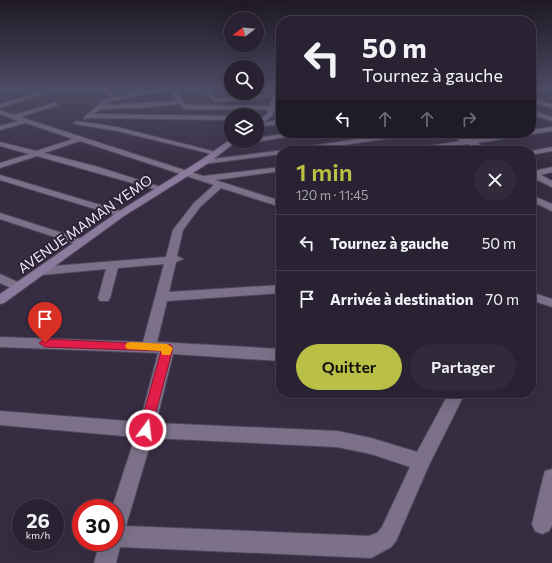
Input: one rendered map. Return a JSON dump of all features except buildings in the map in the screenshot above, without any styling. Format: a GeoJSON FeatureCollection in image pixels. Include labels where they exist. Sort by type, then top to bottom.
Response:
{"type":"FeatureCollection","features":[{"type":"Feature","properties":{"kind":"street"},"geometry":{"type":"LineString","coordinates":[[7,114],[79,139],[186,172],[200,179],[276,202]]}},
{"type":"Feature","properties":{"kind":"street"},"geometry":{"type":"LineString","coordinates":[[13,116],[19,114]]}},
{"type":"Feature","properties":{"kind":"street"},"geometry":{"type":"LineString","coordinates":[[265,120],[270,114]]}},
{"type":"Feature","properties":{"kind":"street"},"geometry":{"type":"LineString","coordinates":[[536,115],[544,114]]}},
{"type":"Feature","properties":{"kind":"street"},"geometry":{"type":"LineString","coordinates":[[539,115],[552,119]]}},
{"type":"Feature","properties":{"kind":"street"},"geometry":{"type":"LineString","coordinates":[[59,132],[91,116],[224,118]]}},
{"type":"Feature","properties":{"kind":"street"},"geometry":{"type":"LineString","coordinates":[[0,128],[25,120]]}},
{"type":"Feature","properties":{"kind":"street"},"geometry":{"type":"LineString","coordinates":[[77,123],[117,129],[216,153]]}},
{"type":"Feature","properties":{"kind":"street"},"geometry":{"type":"LineString","coordinates":[[264,124],[276,123]]}},
{"type":"Feature","properties":{"kind":"street"},"geometry":{"type":"LineString","coordinates":[[536,131],[552,129]]}},
{"type":"Feature","properties":{"kind":"street"},"geometry":{"type":"LineString","coordinates":[[536,133],[552,138]]}},
{"type":"Feature","properties":{"kind":"street"},"geometry":{"type":"LineString","coordinates":[[264,139],[276,137]]}},
{"type":"Feature","properties":{"kind":"street"},"geometry":{"type":"LineString","coordinates":[[320,146],[373,138]]}},
{"type":"Feature","properties":{"kind":"street"},"geometry":{"type":"LineString","coordinates":[[409,138],[426,146]]}},
{"type":"Feature","properties":{"kind":"street"},"geometry":{"type":"LineString","coordinates":[[461,138],[477,146]]}},
{"type":"Feature","properties":{"kind":"street"},"geometry":{"type":"LineString","coordinates":[[448,146],[494,138]]}},
{"type":"Feature","properties":{"kind":"street"},"geometry":{"type":"LineString","coordinates":[[0,166],[79,139]]}},
{"type":"Feature","properties":{"kind":"street"},"geometry":{"type":"LineString","coordinates":[[0,144],[160,188]]}},
{"type":"Feature","properties":{"kind":"street","name":"AVENUE MAMAN YEMO"},"geometry":{"type":"LineString","coordinates":[[0,300],[7,283],[41,271],[121,214],[160,188],[204,162],[224,148]]}},
{"type":"Feature","properties":{"kind":"street"},"geometry":{"type":"LineString","coordinates":[[536,152],[552,149]]}},
{"type":"Feature","properties":{"kind":"street"},"geometry":{"type":"LineString","coordinates":[[204,162],[276,153]]}},
{"type":"Feature","properties":{"kind":"street"},"geometry":{"type":"LineString","coordinates":[[536,173],[552,169]]}},
{"type":"Feature","properties":{"kind":"street"},"geometry":{"type":"LineString","coordinates":[[200,179],[276,170]]}},
{"type":"Feature","properties":{"kind":"street"},"geometry":{"type":"LineString","coordinates":[[536,176],[552,184]]}},
{"type":"Feature","properties":{"kind":"street"},"geometry":{"type":"LineString","coordinates":[[0,177],[121,214]]}},
{"type":"Feature","properties":{"kind":"street"},"geometry":{"type":"LineString","coordinates":[[149,347],[174,259],[178,230],[197,205],[219,185]]}},
{"type":"Feature","properties":{"kind":"street"},"geometry":{"type":"LineString","coordinates":[[259,197],[276,194]]}},
{"type":"Feature","properties":{"kind":"street"},"geometry":{"type":"LineString","coordinates":[[536,200],[552,208]]}},
{"type":"Feature","properties":{"kind":"street"},"geometry":{"type":"LineString","coordinates":[[0,216],[80,242]]}},
{"type":"Feature","properties":{"kind":"street"},"geometry":{"type":"LineString","coordinates":[[41,271],[174,259]]}},
{"type":"Feature","properties":{"kind":"street"},"geometry":{"type":"LineString","coordinates":[[104,298],[113,264]]}},
{"type":"Feature","properties":{"kind":"street"},"geometry":{"type":"LineString","coordinates":[[162,297],[276,289]]}},
{"type":"Feature","properties":{"kind":"street"},"geometry":{"type":"LineString","coordinates":[[536,298],[552,303]]}},
{"type":"Feature","properties":{"kind":"street"},"geometry":{"type":"LineString","coordinates":[[0,342],[149,347],[276,356]]}},
{"type":"Feature","properties":{"kind":"street"},"geometry":{"type":"LineString","coordinates":[[124,500],[146,430],[167,348]]}},
{"type":"Feature","properties":{"kind":"street"},"geometry":{"type":"LineString","coordinates":[[124,536],[371,546],[384,540],[389,534],[454,398]]}},
{"type":"Feature","properties":{"kind":"street"},"geometry":{"type":"LineString","coordinates":[[0,418],[146,430],[337,439],[370,446],[422,462]]}},
{"type":"Feature","properties":{"kind":"street"},"geometry":{"type":"LineString","coordinates":[[542,524],[552,478]]}},
{"type":"Feature","properties":{"kind":"street"},"geometry":{"type":"LineString","coordinates":[[105,563],[108,551]]}},
{"type":"Feature","properties":{"kind":"slow traffic"},"geometry":{"type":"LineString","coordinates":[[130,346],[167,348],[166,352]]}},
{"type":"Feature","properties":{"kind":"route"},"geometry":{"type":"LineString","coordinates":[[45,343],[167,348],[146,430]]}}]}
